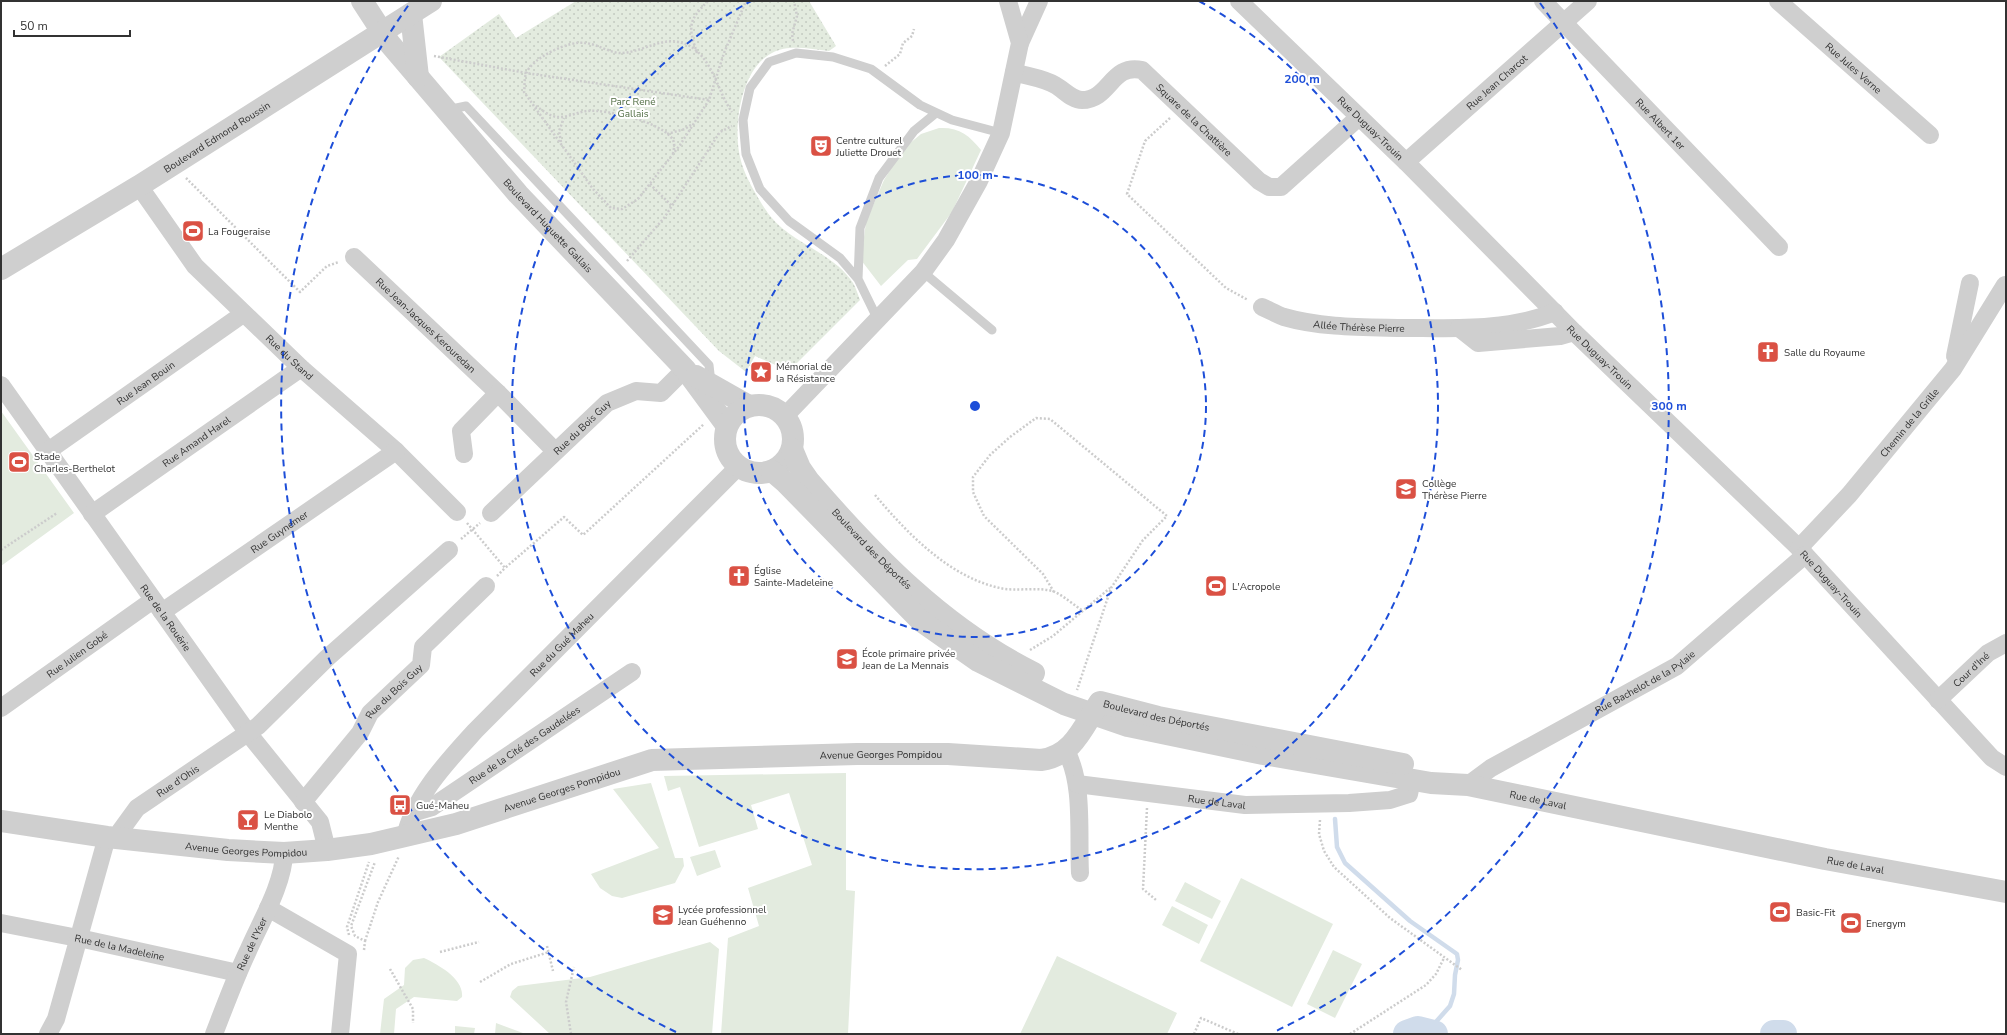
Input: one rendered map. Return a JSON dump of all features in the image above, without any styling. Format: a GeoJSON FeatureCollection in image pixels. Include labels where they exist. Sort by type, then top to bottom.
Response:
{"type":"FeatureCollection","features":[{"type":"Feature","properties":{"kind":"street","name":"Boulevard Huguette Gallais"},"geometry":{"type":"LineString","coordinates":[[362,1],[381,32],[518,194],[685,369],[722,419]]}},
{"type":"Feature","properties":{"kind":"street","name":"Boulevard Edmond Roussin"},"geometry":{"type":"LineString","coordinates":[[1,269],[176,163],[431,1]]}},
{"type":"Feature","properties":{"kind":"street"},"geometry":{"type":"LineString","coordinates":[[1008,1],[1020,43]]}},
{"type":"Feature","properties":{"kind":"street"},"geometry":{"type":"LineString","coordinates":[[785,416],[923,272],[946,240],[979,181],[1001,132],[1020,43],[1039,1]]}},
{"type":"Feature","properties":{"kind":"street","name":"Rue Duguay-Trouin"},"geometry":{"type":"LineString","coordinates":[[1239,1],[1406,162],[1574,332],[1802,552],[1992,758],[2006,768]]}},
{"type":"Feature","properties":{"kind":"street","name":"Rue Albert 1er"},"geometry":{"type":"LineString","coordinates":[[1543,1],[1780,247]]}},
{"type":"Feature","properties":{"kind":"street","name":"Rue Jean Charcot"},"geometry":{"type":"LineString","coordinates":[[1406,162],[1588,1]]}},
{"type":"Feature","properties":{"kind":"street","name":"Rue Jules Verne"},"geometry":{"type":"LineString","coordinates":[[1778,1],[1930,135]]}},
{"type":"Feature","properties":{"kind":"street"},"geometry":{"type":"LineString","coordinates":[[411,14],[414,52],[418,76]]}},
{"type":"Feature","properties":{"kind":"street","name":"Square de la Chattière"},"geometry":{"type":"LineString","coordinates":[[1014,72],[1054,84],[1070,96],[1081,100],[1096,98],[1122,72],[1131,68],[1142,70],[1259,181],[1269,187],[1281,187],[1359,117]]}},
{"type":"Feature","properties":{"kind":"street","name":"Rue du Stand"},"geometry":{"type":"LineString","coordinates":[[138,186],[195,266],[243,314],[301,368],[396,451],[457,512]]}},
{"type":"Feature","properties":{"kind":"street","name":"Rue Jean-Jacques Kerouredan"},"geometry":{"type":"LineString","coordinates":[[354,257],[498,393],[555,451]]}},
{"type":"Feature","properties":{"kind":"street"},"geometry":{"type":"LineString","coordinates":[[1953,369],[1970,283]]}},
{"type":"Feature","properties":{"kind":"street","name":"Chemin de la Grille"},"geometry":{"type":"LineString","coordinates":[[1802,552],[1953,369],[2005,285]]}},
{"type":"Feature","properties":{"kind":"street","name":"Allée Thérèse Pierre"},"geometry":{"type":"LineString","coordinates":[[1262,306],[1283,316],[1325,324],[1381,328],[1459,328],[1507,324],[1540,318],[1555,312]]}},
{"type":"Feature","properties":{"kind":"street","name":"Rue Jean Bouin"},"geometry":{"type":"LineString","coordinates":[[48,451],[243,314]]}},
{"type":"Feature","properties":{"kind":"street"},"geometry":{"type":"LineString","coordinates":[[1459,328],[1478,343],[1560,336],[1574,332]]}},
{"type":"Feature","properties":{"kind":"street","name":"Rue Amand Harel"},"geometry":{"type":"LineString","coordinates":[[92,514],[301,368]]}},
{"type":"Feature","properties":{"kind":"street","name":"Boulevard Huguette Gallais"},"geometry":{"type":"LineString","coordinates":[[685,369],[749,406]]}},
{"type":"Feature","properties":{"kind":"street","name":"Rue du Bois Guy"},"geometry":{"type":"LineString","coordinates":[[491,513],[607,403],[636,391],[661,393],[685,369]]}},
{"type":"Feature","properties":{"kind":"street","name":"Rue de la Rouërie"},"geometry":{"type":"LineString","coordinates":[[1,385],[248,733],[320,822],[327,850]]}},
{"type":"Feature","properties":{"kind":"street"},"geometry":{"type":"LineString","coordinates":[[464,454],[461,431],[498,393]]}},
{"type":"Feature","properties":{"kind":"street"},"geometry":{"type":"LineString","coordinates":[[762,405],[775,408],[785,416],[793,432],[792,449],[788,458],[781,466],[772,471],[761,474],[748,472],[738,467],[730,458],[726,448],[722,419],[736,414],[749,406],[762,405]]}},
{"type":"Feature","properties":{"kind":"street","name":"Boulevard des Déportés"},"geometry":{"type":"LineString","coordinates":[[792,449],[800,468],[809,481],[904,582],[945,617],[1011,661],[1077,692],[1095,708],[1128,726],[1255,753],[1412,780]]}},
{"type":"Feature","properties":{"kind":"street","name":"Rue Guynemer"},"geometry":{"type":"LineString","coordinates":[[158,606],[396,451]]}},
{"type":"Feature","properties":{"kind":"street","name":"Rue du Gué Maheu"},"geometry":{"type":"LineString","coordinates":[[412,835],[408,824],[439,771],[475,731],[738,467]]}},
{"type":"Feature","properties":{"kind":"street","name":"Boulevard des Déportés"},"geometry":{"type":"LineString","coordinates":[[772,471],[786,483],[921,621],[978,661],[1064,704],[1158,717],[1436,770],[1468,785]]}},
{"type":"Feature","properties":{"kind":"street"},"geometry":{"type":"LineString","coordinates":[[248,733],[258,726],[327,658],[449,550]]}},
{"type":"Feature","properties":{"kind":"street","name":"Rue Bachelot de la Pylaie"},"geometry":{"type":"LineString","coordinates":[[1468,785],[1491,768],[1678,666],[1802,552]]}},
{"type":"Feature","properties":{"kind":"street","name":"Rue du Bois Guy"},"geometry":{"type":"LineString","coordinates":[[303,802],[360,733],[370,712],[421,665],[423,647],[486,586]]}},
{"type":"Feature","properties":{"kind":"street","name":"Rue Julien Gobé"},"geometry":{"type":"LineString","coordinates":[[1,708],[158,606]]}},
{"type":"Feature","properties":{"kind":"street","name":"Cour d'Iné"},"geometry":{"type":"LineString","coordinates":[[1938,700],[1988,653],[2006,643]]}},
{"type":"Feature","properties":{"kind":"street","name":"Rue de la Cité des Gaudelées"},"geometry":{"type":"LineString","coordinates":[[415,812],[432,807],[632,672]]}},
{"type":"Feature","properties":{"kind":"street","name":"Avenue Georges Pompidou"},"geometry":{"type":"LineString","coordinates":[[1,821],[112,838],[228,850],[284,853],[327,850],[371,844],[456,824],[652,760],[880,754],[948,754],[1040,760],[1050,759],[1066,751],[1071,746],[1095,708]]}},
{"type":"Feature","properties":{"kind":"street","name":"Rue d'Ohis"},"geometry":{"type":"LineString","coordinates":[[48,1034],[56,1019],[78,938],[112,838],[121,830],[138,808],[248,733]]}},
{"type":"Feature","properties":{"kind":"street"},"geometry":{"type":"LineString","coordinates":[[1066,751],[1071,761],[1077,784],[1080,873]]}},
{"type":"Feature","properties":{"kind":"street","name":"Rue de Laval"},"geometry":{"type":"LineString","coordinates":[[1077,784],[1148,794],[1245,804],[1320,804],[1390,800],[1409,794],[1412,780],[1468,785],[1825,859],[2006,892]]}},
{"type":"Feature","properties":{"kind":"street","name":"Rue de l'Yser"},"geometry":{"type":"LineString","coordinates":[[214,1034],[238,973],[268,908],[284,864],[284,853]]}},
{"type":"Feature","properties":{"kind":"street"},"geometry":{"type":"LineString","coordinates":[[268,908],[355,946],[340,1034]]}},
{"type":"Feature","properties":{"kind":"street","name":"Rue de la Madeleine"},"geometry":{"type":"LineString","coordinates":[[1,923],[78,938],[238,973]]}},
{"type":"Feature","properties":{"kind":"lane"},"geometry":{"type":"LineString","coordinates":[[878,320],[858,279],[840,258],[789,222],[760,189],[746,154],[743,120],[750,88],[769,62],[796,53],[833,57],[871,69],[920,105],[952,120],[1001,132]]}},
{"type":"Feature","properties":{"kind":"lane"},"geometry":{"type":"LineString","coordinates":[[446,110],[466,106],[709,365],[711,385]]}},
{"type":"Feature","properties":{"kind":"lane"},"geometry":{"type":"LineString","coordinates":[[858,279],[860,228],[879,178],[914,131],[936,112]]}},
{"type":"Feature","properties":{"kind":"lane"},"geometry":{"type":"LineString","coordinates":[[923,272],[992,330]]}},
{"type":"Feature","properties":{"kind":"path"},"geometry":{"type":"LineString","coordinates":[[698,53],[691,35],[692,20],[708,1]]}},
{"type":"Feature","properties":{"kind":"path"},"geometry":{"type":"LineString","coordinates":[[620,270],[638,250],[672,206],[720,132],[743,120],[733,112],[724,100],[716,79],[710,68],[698,53],[677,41],[661,41],[622,53],[584,42],[556,49],[536,61],[526,73],[524,92],[593,189],[612,208],[622,209],[638,199],[650,184],[674,153],[709,100],[716,79],[724,53],[746,1]]}},
{"type":"Feature","properties":{"kind":"path"},"geometry":{"type":"LineString","coordinates":[[794,1],[797,16],[792,34],[796,53]]}},
{"type":"Feature","properties":{"kind":"path"},"geometry":{"type":"LineString","coordinates":[[877,73],[900,54],[903,43],[912,36],[914,29]]}},
{"type":"Feature","properties":{"kind":"path"},"geometry":{"type":"LineString","coordinates":[[414,52],[526,73],[709,100]]}},
{"type":"Feature","properties":{"kind":"path"},"geometry":{"type":"LineString","coordinates":[[534,104],[549,115],[564,118],[586,111],[616,114],[638,120],[667,134],[673,140],[674,153]]}},
{"type":"Feature","properties":{"kind":"path"},"geometry":{"type":"LineString","coordinates":[[1182,107],[1145,141],[1127,194],[1226,288],[1262,306]]}},
{"type":"Feature","properties":{"kind":"path"},"geometry":{"type":"LineString","coordinates":[[562,144],[559,131],[564,118]]}},
{"type":"Feature","properties":{"kind":"path"},"geometry":{"type":"LineString","coordinates":[[667,134],[685,129],[694,123]]}},
{"type":"Feature","properties":{"kind":"path"},"geometry":{"type":"LineString","coordinates":[[176,163],[181,174],[300,292],[327,266],[354,257]]}},
{"type":"Feature","properties":{"kind":"path"},"geometry":{"type":"LineString","coordinates":[[650,184],[672,206]]}},
{"type":"Feature","properties":{"kind":"path"},"geometry":{"type":"LineString","coordinates":[[1077,692],[1111,588],[1143,540],[1167,516],[1050,419],[1036,418],[1010,437],[990,455],[973,477],[972,492],[984,516],[1044,574],[1054,592],[1083,611]]}},
{"type":"Feature","properties":{"kind":"path"},"geometry":{"type":"LineString","coordinates":[[457,512],[505,568],[564,516],[583,535],[722,419]]}},
{"type":"Feature","properties":{"kind":"path"},"geometry":{"type":"LineString","coordinates":[[875,494],[897,520],[944,562],[976,580],[1001,589],[1054,592]]}},
{"type":"Feature","properties":{"kind":"path"},"geometry":{"type":"LineString","coordinates":[[1,550],[57,513]]}},
{"type":"Feature","properties":{"kind":"path"},"geometry":{"type":"LineString","coordinates":[[449,550],[491,513]]}},
{"type":"Feature","properties":{"kind":"path"},"geometry":{"type":"LineString","coordinates":[[1011,661],[1053,636],[1111,588]]}},
{"type":"Feature","properties":{"kind":"path"},"geometry":{"type":"LineString","coordinates":[[1148,794],[1143,889],[1156,900]]}},
{"type":"Feature","properties":{"kind":"path"},"geometry":{"type":"LineString","coordinates":[[1320,804],[1319,834],[1324,851],[1334,867],[1390,918],[1462,970]]}},
{"type":"Feature","properties":{"kind":"path"},"geometry":{"type":"LineString","coordinates":[[371,844],[370,860],[347,927],[355,946],[365,941],[378,902],[398,858],[412,835]]}},
{"type":"Feature","properties":{"kind":"path"},"geometry":{"type":"LineString","coordinates":[[365,941],[355,936],[351,926],[376,859],[371,844]]}},
{"type":"Feature","properties":{"kind":"path"},"geometry":{"type":"LineString","coordinates":[[440,952],[479,942]]}},
{"type":"Feature","properties":{"kind":"path"},"geometry":{"type":"LineString","coordinates":[[547,946],[553,970]]}},
{"type":"Feature","properties":{"kind":"path"},"geometry":{"type":"LineString","coordinates":[[480,982],[511,964],[549,952]]}},
{"type":"Feature","properties":{"kind":"path"},"geometry":{"type":"LineString","coordinates":[[1350,1034],[1426,985],[1436,974],[1444,958]]}},
{"type":"Feature","properties":{"kind":"path"},"geometry":{"type":"LineString","coordinates":[[571,1034],[566,1002],[574,967]]}},
{"type":"Feature","properties":{"kind":"path"},"geometry":{"type":"LineString","coordinates":[[390,969],[414,1009],[413,1023]]}},
{"type":"Feature","properties":{"kind":"path"},"geometry":{"type":"LineString","coordinates":[[1194,1034],[1201,1018],[1238,1034]]}},
{"type":"Feature","properties":{"kind":"green space","name":"Parc René Gallais"},"geometry":{"type":"Polygon","coordinates":[[[576,1],[809,1],[836,46],[829,51],[792,48],[779,50],[772,53],[761,61],[752,72],[741,101],[738,117],[738,148],[741,161],[749,182],[771,217],[790,234],[825,256],[845,273],[853,283],[860,300],[793,367],[780,367],[755,356],[746,372],[719,351],[439,57],[499,14],[516,38],[576,1]]]}},
{"type":"Feature","properties":{"kind":"green space"},"geometry":{"type":"Polygon","coordinates":[[[939,128],[952,129],[963,133],[968,136],[981,150],[952,212],[917,259],[908,260],[881,286],[861,260],[866,222],[884,180],[903,149],[921,134],[939,128]]]}},
{"type":"Feature","properties":{"kind":"green space","name":"Stade Charles-Berthelot"},"geometry":{"type":"Polygon","coordinates":[[[1,411],[74,513],[1,566],[1,411]]]}},
{"type":"Feature","properties":{"kind":"green space"},"geometry":{"type":"Polygon","coordinates":[[[846,773],[846,890],[855,891],[848,1034],[721,1034],[728,938],[759,926],[748,888],[812,865],[789,793],[751,805],[758,829],[699,847],[680,787],[668,791],[664,776],[846,773]]]}},
{"type":"Feature","properties":{"kind":"green space"},"geometry":{"type":"Polygon","coordinates":[[[651,783],[675,858],[683,858],[684,866],[675,883],[622,898],[612,896],[600,888],[591,874],[659,848],[613,789],[651,783]]]}},
{"type":"Feature","properties":{"kind":"green space"},"geometry":{"type":"Polygon","coordinates":[[[715,850],[721,867],[697,876],[690,857],[715,850]]]}},
{"type":"Feature","properties":{"kind":"green space"},"geometry":{"type":"Polygon","coordinates":[[[1241,878],[1333,924],[1292,1007],[1200,961],[1241,878]]]}},
{"type":"Feature","properties":{"kind":"green space"},"geometry":{"type":"Polygon","coordinates":[[[1185,882],[1221,901],[1212,919],[1175,901],[1185,882]]]}},
{"type":"Feature","properties":{"kind":"green space"},"geometry":{"type":"Polygon","coordinates":[[[1172,906],[1208,925],[1199,944],[1162,925],[1172,906]]]}},
{"type":"Feature","properties":{"kind":"green space"},"geometry":{"type":"Polygon","coordinates":[[[710,942],[719,949],[712,1034],[550,1034],[510,997],[512,991],[518,986],[590,977],[710,942]]]}},
{"type":"Feature","properties":{"kind":"green space"},"geometry":{"type":"Polygon","coordinates":[[[1333,950],[1362,964],[1335,1018],[1307,1004],[1333,950]]]}},
{"type":"Feature","properties":{"kind":"green space"},"geometry":{"type":"Polygon","coordinates":[[[1057,956],[1177,1013],[1167,1034],[1020,1034],[1057,956]]]}},
{"type":"Feature","properties":{"kind":"green space"},"geometry":{"type":"Polygon","coordinates":[[[424,958],[449,973],[455,979],[462,990],[462,997],[457,1001],[414,997],[396,1009],[394,1034],[380,1034],[384,999],[404,985],[405,968],[413,960],[424,958]]]}},
{"type":"Feature","properties":{"kind":"green space"},"geometry":{"type":"Polygon","coordinates":[[[496,1023],[523,1033],[524,1034],[495,1034],[496,1023]]]}},
{"type":"Feature","properties":{"kind":"green space"},"geometry":{"type":"Polygon","coordinates":[[[455,1026],[475,1028],[474,1034],[455,1034],[455,1026]]]}},
{"type":"Feature","properties":{"kind":"waterway"},"geometry":{"type":"LineString","coordinates":[[1335,819],[1337,847],[1345,863],[1410,921],[1457,954],[1458,960],[1455,975],[1454,994],[1450,1006],[1427,1032]]}},
{"type":"Feature","properties":{"kind":"waterway"},"geometry":{"type":"LineString","coordinates":[[1407,1034],[1418,1030],[1434,1034]]}},
{"type":"Feature","properties":{"kind":"waterway"},"geometry":{"type":"LineString","coordinates":[[1774,1034],[1783,1034]]}},
{"type":"Feature","properties":{"kind":"place","name":"Centre culturel Juliette Drouet"},"geometry":{"type":"Point","coordinates":[821,146]}},
{"type":"Feature","properties":{"kind":"place","name":"La Fougeraise"},"geometry":{"type":"Point","coordinates":[193,231]}},
{"type":"Feature","properties":{"kind":"place","name":"Salle du Royaume"},"geometry":{"type":"Point","coordinates":[1768,352]}},
{"type":"Feature","properties":{"kind":"place","name":"Mémorial de la Résistance"},"geometry":{"type":"Point","coordinates":[761,372]}},
{"type":"Feature","properties":{"kind":"place","name":"Stade Charles-Berthelot"},"geometry":{"type":"Point","coordinates":[19,462]}},
{"type":"Feature","properties":{"kind":"place","name":"Collège Thérèse Pierre"},"geometry":{"type":"Point","coordinates":[1406,489]}},
{"type":"Feature","properties":{"kind":"place","name":"Église Sainte-Madeleine"},"geometry":{"type":"Point","coordinates":[739,576]}},
{"type":"Feature","properties":{"kind":"place","name":"L'Acropole"},"geometry":{"type":"Point","coordinates":[1216,586]}},
{"type":"Feature","properties":{"kind":"place","name":"École primaire privée Jean de La Mennais"},"geometry":{"type":"Point","coordinates":[847,659]}},
{"type":"Feature","properties":{"kind":"place","name":"Gué-Maheu"},"geometry":{"type":"Point","coordinates":[400,805]}},
{"type":"Feature","properties":{"kind":"place","name":"Le Diabolo Menthe"},"geometry":{"type":"Point","coordinates":[248,820]}},
{"type":"Feature","properties":{"kind":"place","name":"Basic-Fit"},"geometry":{"type":"Point","coordinates":[1780,912]}},
{"type":"Feature","properties":{"kind":"place","name":"Lycée professionnel Jean Guéhenno"},"geometry":{"type":"Point","coordinates":[663,915]}},
{"type":"Feature","properties":{"kind":"place","name":"Energym"},"geometry":{"type":"Point","coordinates":[1851,923]}}]}
